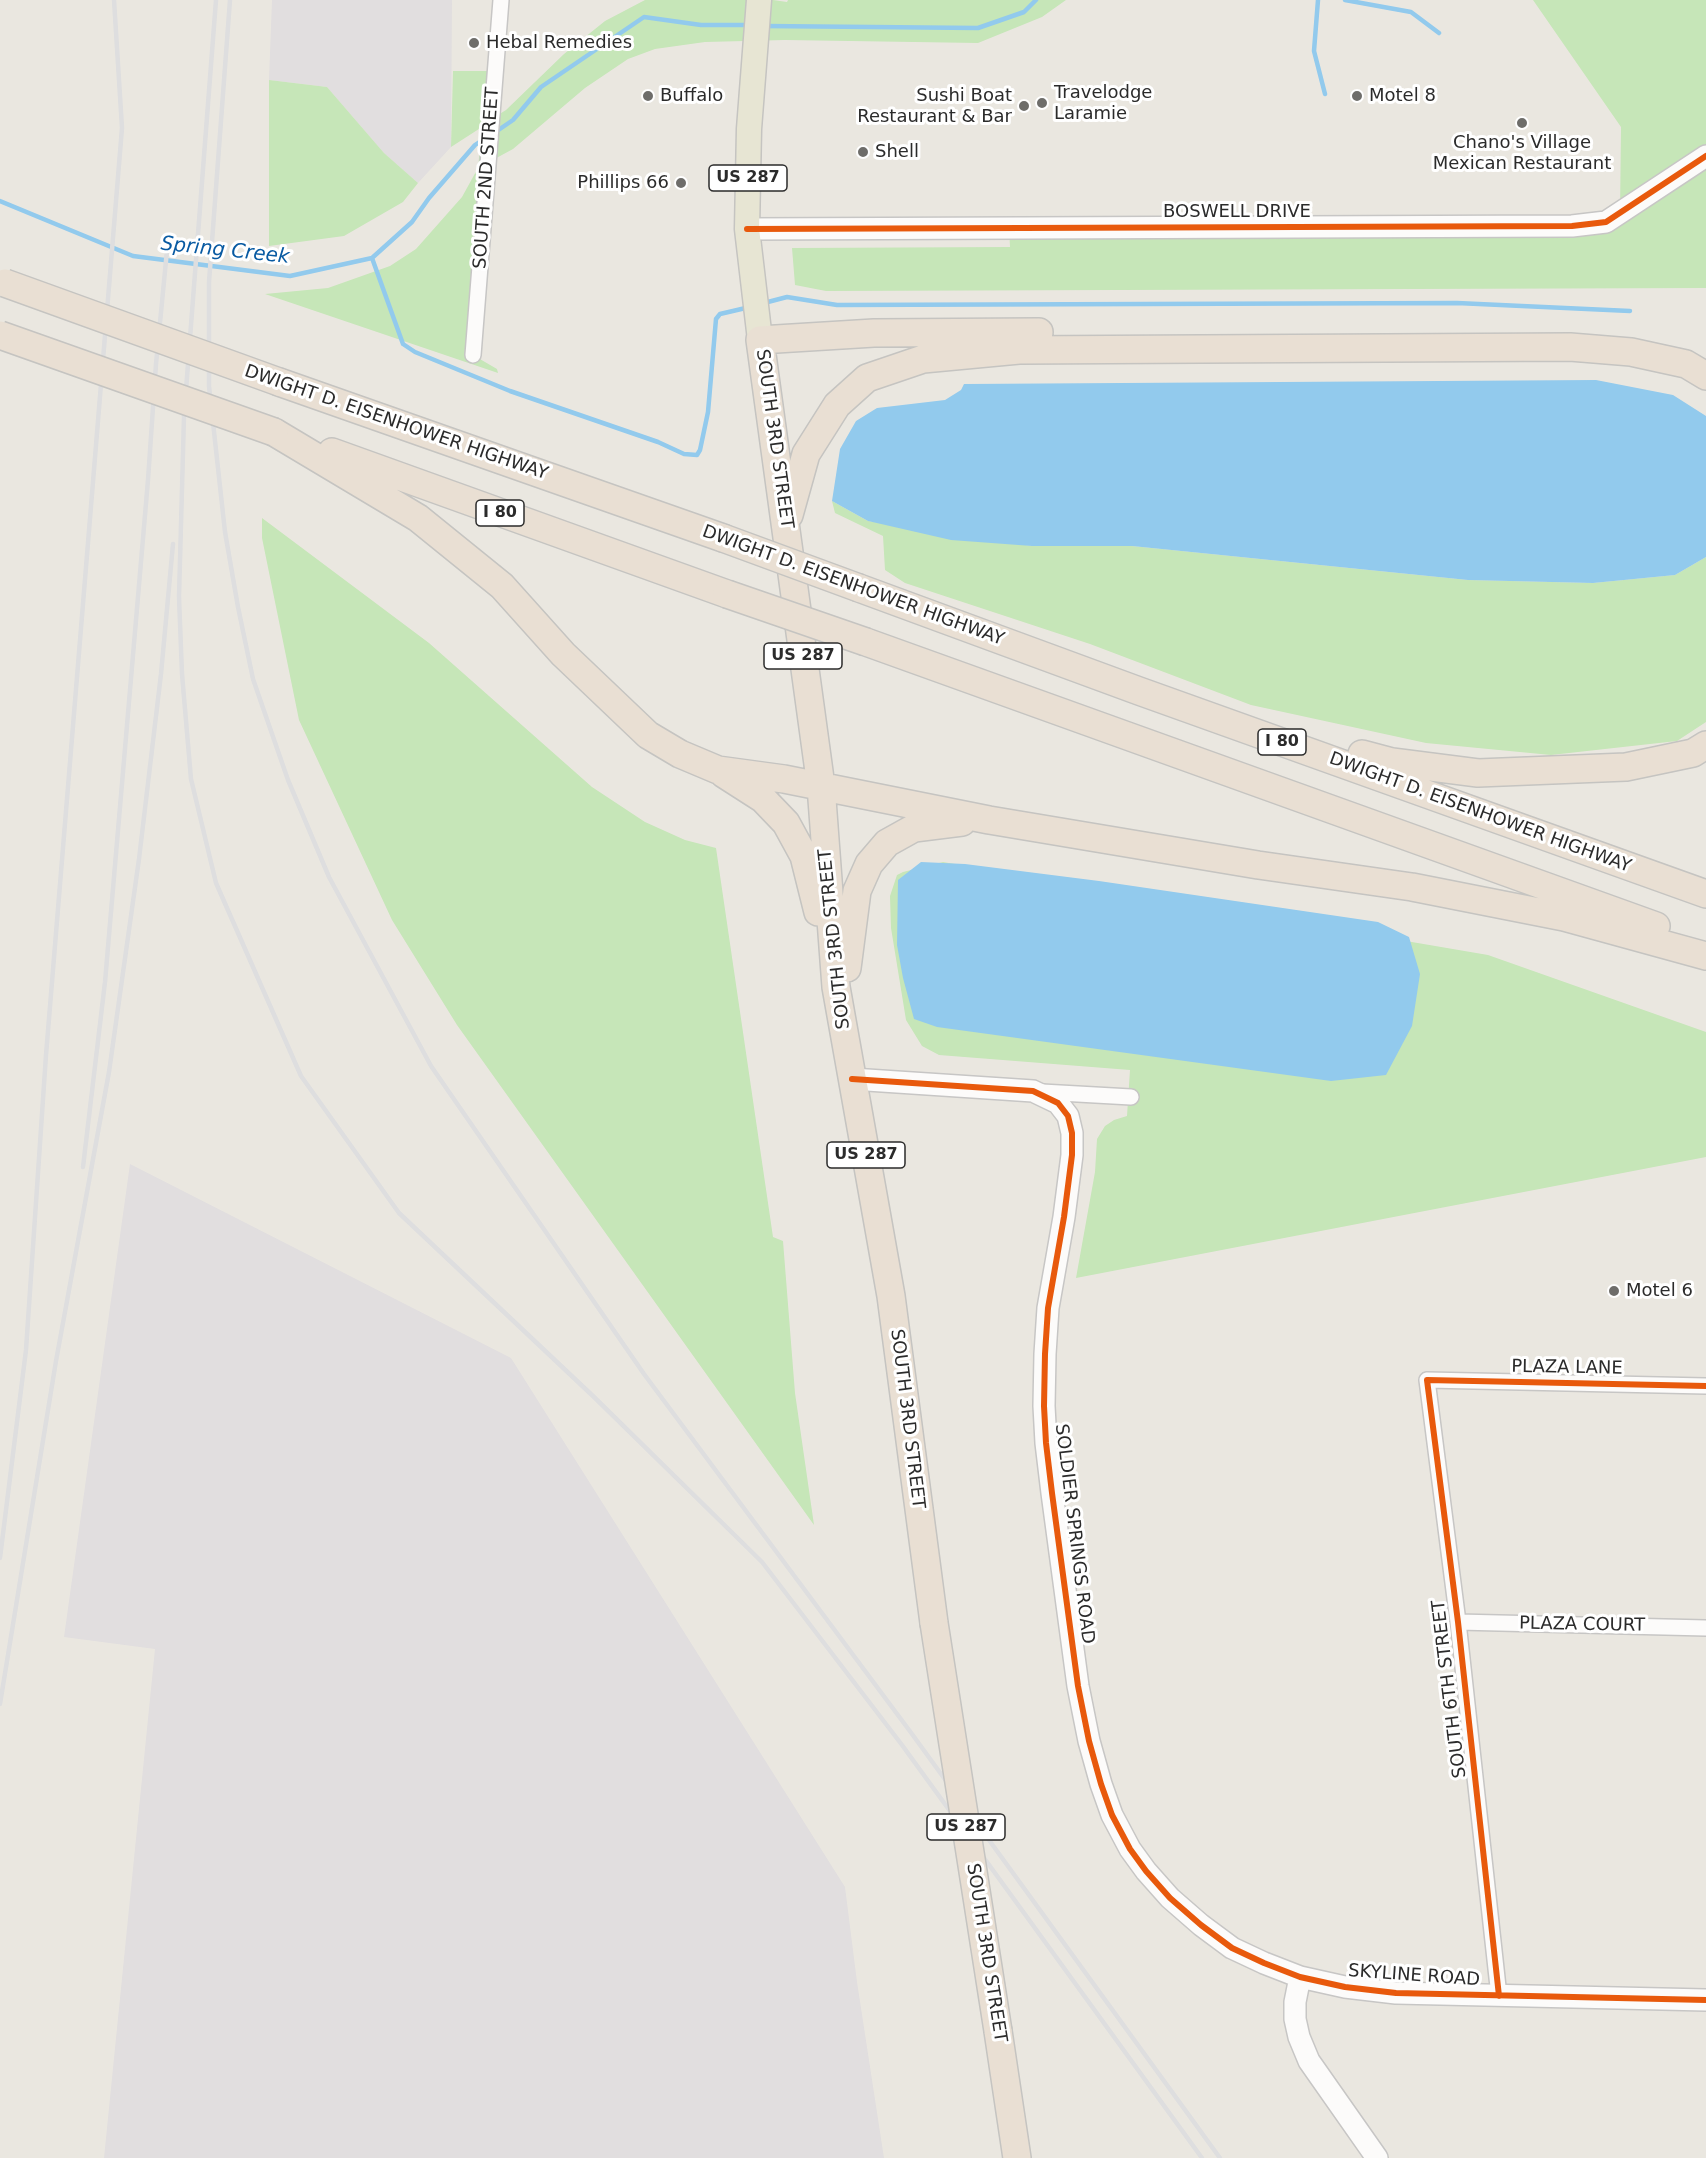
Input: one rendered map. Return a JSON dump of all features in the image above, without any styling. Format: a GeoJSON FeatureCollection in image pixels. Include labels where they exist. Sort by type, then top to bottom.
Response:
{"type":"FeatureCollection","features":[{"type":"Feature","properties":{"kind":"highway","name":"DWIGHT D. EISENHOWER HIGHWAY"},"geometry":{"type":"LineString","coordinates":[[3,282],[723,538],[1139,691],[1706,894]]}},
{"type":"Feature","properties":{"kind":"highway"},"geometry":{"type":"LineString","coordinates":[[760,340],[874,333],[1559,329],[1624,332],[1681,343],[1706,354]]}},
{"type":"Feature","properties":{"kind":"highway","name":"I 80"},"geometry":{"type":"LineString","coordinates":[[0,335],[866,642],[1706,944]]}},
{"type":"Feature","properties":{"kind":"highway"},"geometry":{"type":"LineString","coordinates":[[760,340],[798,345],[1019,350],[1570,347],[1631,352],[1686,364],[1706,376]]}},
{"type":"Feature","properties":{"kind":"highway","name":"SOUTH 3RD STREET"},"geometry":{"type":"LineString","coordinates":[[760,340],[820,786],[834,959],[841,1013],[891,1296],[934,1623],[1017,2158]]}},
{"type":"Feature","properties":{"kind":"highway"},"geometry":{"type":"LineString","coordinates":[[786,525],[806,454],[837,405],[867,378],[923,359],[1019,350]]}},
{"type":"Feature","properties":{"kind":"highway"},"geometry":{"type":"LineString","coordinates":[[274,432],[418,518],[502,586],[563,654],[648,735],[680,754],[718,770],[763,799],[786,823],[804,856],[814,901],[834,959]]}},
{"type":"Feature","properties":{"kind":"highway"},"geometry":{"type":"LineString","coordinates":[[1139,691],[1392,762],[1478,773],[1626,766],[1693,753],[1706,745]]}},
{"type":"Feature","properties":{"kind":"highway"},"geometry":{"type":"LineString","coordinates":[[718,770],[784,778],[989,820],[1258,865],[1412,887],[1563,917],[1706,956]]}},
{"type":"Feature","properties":{"kind":"highway"},"geometry":{"type":"LineString","coordinates":[[841,1013],[857,891],[868,864],[887,843],[914,828],[942,823],[989,820]]}},
{"type":"Feature","properties":{"kind":"main road","name":"SOUTH 3RD STREET"},"geometry":{"type":"LineString","coordinates":[[759,0],[749,129],[747,229],[760,340]]}},
{"type":"Feature","properties":{"kind":"main road","name":"BOSWELL DRIVE"},"geometry":{"type":"LineString","coordinates":[[747,229],[1572,226],[1606,222],[1706,156]]}},
{"type":"Feature","properties":{"kind":"main road","name":"SOLDIER SPRINGS ROAD"},"geometry":{"type":"LineString","coordinates":[[852,1079],[1033,1091],[1058,1103],[1068,1116],[1072,1133],[1072,1155],[1048,1308],[1044,1406],[1046,1443],[1078,1686],[1089,1741],[1112,1815],[1130,1849],[1170,1898],[1232,1948],[1300,1977]]}},
{"type":"Feature","properties":{"kind":"main road","name":"SKYLINE ROAD"},"geometry":{"type":"LineString","coordinates":[[1300,1977],[1345,1987],[1396,1993],[1706,2000]]}},
{"type":"Feature","properties":{"kind":"main road"},"geometry":{"type":"LineString","coordinates":[[1300,1977],[1295,2019],[1299,2037],[1309,2061],[1377,2158]]}},
{"type":"Feature","properties":{"kind":"street","name":"SOUTH 2ND STREET"},"geometry":{"type":"LineString","coordinates":[[473,355],[501,0]]}},
{"type":"Feature","properties":{"kind":"street"},"geometry":{"type":"LineString","coordinates":[[1033,1091],[1131,1097]]}},
{"type":"Feature","properties":{"kind":"street","name":"PLAZA LANE"},"geometry":{"type":"LineString","coordinates":[[1427,1380],[1706,1386]]}},
{"type":"Feature","properties":{"kind":"street","name":"SOUTH 6TH STREET"},"geometry":{"type":"LineString","coordinates":[[1427,1380],[1458,1622],[1499,1996]]}},
{"type":"Feature","properties":{"kind":"street","name":"PLAZA COURT"},"geometry":{"type":"LineString","coordinates":[[1458,1622],[1706,1628]]}},
{"type":"Feature","properties":{"kind":"shaded area"},"geometry":{"type":"Polygon","coordinates":[[[272,0],[452,0],[451,147],[418,183],[384,153],[327,87],[269,80],[272,0]]]}},
{"type":"Feature","properties":{"kind":"shaded area"},"geometry":{"type":"Polygon","coordinates":[[[130,1164],[511,1358],[845,1887],[884,2158],[104,2158],[155,1649],[64,1637],[130,1164]]]}},
{"type":"Feature","properties":{"kind":"green space"},"geometry":{"type":"Polygon","coordinates":[[[645,0],[773,0],[787,2],[788,0],[1066,0],[1042,17],[978,43],[785,40],[705,42],[655,49],[628,59],[585,88],[513,149],[489,162],[473,355],[497,369],[498,373],[265,294],[328,288],[390,266],[416,249],[462,197],[478,168],[482,127],[451,147],[453,71],[496,71],[493,118],[506,110],[564,54],[605,21],[645,0]]]}},
{"type":"Feature","properties":{"kind":"green space"},"geometry":{"type":"Polygon","coordinates":[[[1533,0],[1706,0],[1706,288],[826,291],[795,285],[792,248],[1010,247],[1009,228],[1572,226],[1620,213],[1621,127],[1533,0]]]}},
{"type":"Feature","properties":{"kind":"green space"},"geometry":{"type":"Polygon","coordinates":[[[269,80],[327,87],[384,153],[418,183],[403,202],[344,236],[269,246],[269,80]]]}},
{"type":"Feature","properties":{"kind":"green space"},"geometry":{"type":"Polygon","coordinates":[[[832,501],[868,521],[1032,546],[1132,546],[1468,580],[1593,583],[1675,575],[1706,557],[1706,722],[1677,741],[1551,755],[1426,743],[1251,705],[1090,644],[905,583],[885,570],[883,536],[835,513],[832,501]]]}},
{"type":"Feature","properties":{"kind":"green space"},"geometry":{"type":"Polygon","coordinates":[[[262,518],[429,643],[592,787],[645,822],[685,840],[716,848],[773,1237],[783,1241],[795,1393],[814,1525],[457,1025],[392,920],[299,720],[262,538],[262,518]]]}},
{"type":"Feature","properties":{"kind":"green space"},"geometry":{"type":"Polygon","coordinates":[[[943,862],[1488,955],[1706,1032],[1706,1157],[1076,1278],[1095,1172],[1097,1139],[1105,1126],[1127,1116],[1130,1070],[939,1055],[922,1046],[906,1020],[891,928],[890,896],[897,875],[943,862]]]}},
{"type":"Feature","properties":{"kind":"water"},"geometry":{"type":"Polygon","coordinates":[[[1596,380],[1673,395],[1706,416],[1706,557],[1675,575],[1593,583],[1468,580],[1132,546],[1032,546],[951,540],[868,521],[832,501],[840,449],[856,421],[877,408],[945,400],[961,390],[964,384],[1596,380]]]}},
{"type":"Feature","properties":{"kind":"water"},"geometry":{"type":"Polygon","coordinates":[[[921,862],[965,864],[1099,881],[1378,922],[1409,937],[1420,974],[1412,1026],[1386,1075],[1331,1081],[937,1027],[914,1019],[897,945],[898,880],[921,862]]]}},
{"type":"Feature","properties":{"kind":"waterway","name":"Spring Creek"},"geometry":{"type":"LineString","coordinates":[[764,26],[978,28],[1024,12],[1036,0]]}},
{"type":"Feature","properties":{"kind":"waterway"},"geometry":{"type":"LineString","coordinates":[[1318,0],[1314,51],[1325,94]]}},
{"type":"Feature","properties":{"kind":"waterway"},"geometry":{"type":"LineString","coordinates":[[1345,0],[1411,12],[1439,33]]}},
{"type":"Feature","properties":{"kind":"waterway","name":"Spring Creek"},"geometry":{"type":"LineString","coordinates":[[494,133],[513,120],[541,87],[644,17],[701,25],[750,25]]}},
{"type":"Feature","properties":{"kind":"waterway","name":"Spring Creek"},"geometry":{"type":"LineString","coordinates":[[0,201],[133,256],[290,276],[372,258],[412,222],[429,198],[475,145],[487,137]]}},
{"type":"Feature","properties":{"kind":"waterway"},"geometry":{"type":"LineString","coordinates":[[372,258],[403,344],[415,352],[510,391],[658,442],[684,454],[697,455],[700,450],[708,412],[716,319],[720,314],[750,307]]}},
{"type":"Feature","properties":{"kind":"waterway"},"geometry":{"type":"LineString","coordinates":[[764,303],[787,297],[837,305],[1457,303],[1630,311]]}},
{"type":"Feature","properties":{"kind":"railway"},"geometry":{"type":"LineString","coordinates":[[0,1558],[26,1350],[46,1055],[122,128],[114,0]]}},
{"type":"Feature","properties":{"kind":"railway"},"geometry":{"type":"LineString","coordinates":[[216,0],[184,416],[179,597],[182,674],[191,779],[216,883],[301,1076],[399,1213],[594,1397],[762,1562],[902,1745],[1202,2158]]}},
{"type":"Feature","properties":{"kind":"railway"},"geometry":{"type":"LineString","coordinates":[[230,0],[209,282],[209,386],[225,532],[253,679],[288,780],[329,877],[431,1066],[644,1374],[912,1734],[1220,2158]]}},
{"type":"Feature","properties":{"kind":"railway"},"geometry":{"type":"LineString","coordinates":[[83,1167],[105,982],[168,240]]}},
{"type":"Feature","properties":{"kind":"railway"},"geometry":{"type":"LineString","coordinates":[[0,1704],[56,1361],[109,1072],[139,859],[161,674],[173,544]]}},
{"type":"Feature","properties":{"kind":"cycle path"},"geometry":{"type":"LineString","coordinates":[[747,229],[1572,226],[1606,222],[1706,156]]}},
{"type":"Feature","properties":{"kind":"cycle path"},"geometry":{"type":"LineString","coordinates":[[852,1079],[1033,1091],[1058,1103],[1068,1116],[1072,1133],[1072,1155],[1048,1308],[1045,1354],[1044,1406],[1052,1493],[1078,1686],[1089,1741],[1101,1784],[1112,1815],[1130,1849],[1170,1898],[1232,1948],[1300,1977],[1345,1987],[1396,1993],[1706,2000]]}},
{"type":"Feature","properties":{"kind":"cycle path"},"geometry":{"type":"LineString","coordinates":[[1499,1996],[1458,1622],[1427,1380],[1706,1386]]}},
{"type":"Feature","properties":{"kind":"place","name":"Hebal Remedies"},"geometry":{"type":"Point","coordinates":[474,43]}},
{"type":"Feature","properties":{"kind":"place","name":"Buffalo"},"geometry":{"type":"Point","coordinates":[648,96]}},
{"type":"Feature","properties":{"kind":"place","name":"Motel 8"},"geometry":{"type":"Point","coordinates":[1357,96]}},
{"type":"Feature","properties":{"kind":"place","name":"Travelodge Laramie"},"geometry":{"type":"Point","coordinates":[1042,103]}},
{"type":"Feature","properties":{"kind":"place","name":"Sushi Boat Restaurant & Bar"},"geometry":{"type":"Point","coordinates":[1024,106]}},
{"type":"Feature","properties":{"kind":"place","name":"Chano's Village Mexican Restaurant"},"geometry":{"type":"Point","coordinates":[1522,123]}},
{"type":"Feature","properties":{"kind":"place","name":"Shell"},"geometry":{"type":"Point","coordinates":[863,152]}},
{"type":"Feature","properties":{"kind":"place","name":"Phillips 66"},"geometry":{"type":"Point","coordinates":[681,183]}},
{"type":"Feature","properties":{"kind":"place","name":"Motel 6"},"geometry":{"type":"Point","coordinates":[1614,1291]}}]}
